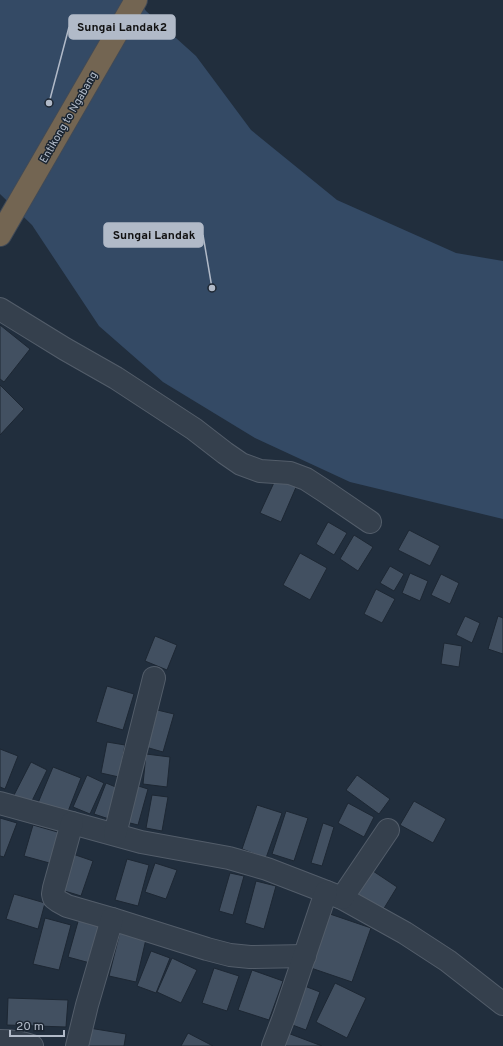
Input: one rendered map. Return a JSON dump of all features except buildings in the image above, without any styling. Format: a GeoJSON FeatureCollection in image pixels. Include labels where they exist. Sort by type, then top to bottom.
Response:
{"type":"FeatureCollection","features":[{"type":"Feature","properties":{"kind":"highway","name":"Entikong to Ngabang"},"geometry":{"type":"LineString","coordinates":[[0,235],[136,0]]}},
{"type":"Feature","properties":{"kind":"street"},"geometry":{"type":"LineString","coordinates":[[0,309],[64,349],[116,378],[194,429],[225,454],[241,464],[260,471],[290,473],[306,479],[370,522]]}},
{"type":"Feature","properties":{"kind":"street"},"geometry":{"type":"LineString","coordinates":[[115,834],[154,678]]}},
{"type":"Feature","properties":{"kind":"street"},"geometry":{"type":"LineString","coordinates":[[0,803],[141,842],[229,858],[267,869],[334,895],[405,933],[448,962],[503,1004]]}},
{"type":"Feature","properties":{"kind":"street"},"geometry":{"type":"LineString","coordinates":[[72,822],[53,894],[54,898],[58,901],[68,906],[112,918],[207,950],[230,955],[250,957],[305,956]]}},
{"type":"Feature","properties":{"kind":"street"},"geometry":{"type":"LineString","coordinates":[[273,1046],[305,956],[334,895],[388,830]]}},
{"type":"Feature","properties":{"kind":"street"},"geometry":{"type":"LineString","coordinates":[[77,1046],[112,918]]}},
{"type":"Feature","properties":{"kind":"street"},"geometry":{"type":"LineString","coordinates":[[0,1040],[23,1042],[32,1046]]}},
{"type":"Feature","properties":{"kind":"water"},"geometry":{"type":"Polygon","coordinates":[[[0,0],[139,0],[146,11],[196,56],[251,130],[337,200],[456,253],[503,261],[503,519],[350,482],[255,438],[163,382],[99,326],[32,225],[0,194],[0,0]]]}},
{"type":"Feature","properties":{"kind":"place","name":"Sungai Landak2"},"geometry":{"type":"Point","coordinates":[49,103]}},
{"type":"Feature","properties":{"kind":"place","name":"Sungai Landak"},"geometry":{"type":"Point","coordinates":[212,288]}}]}
